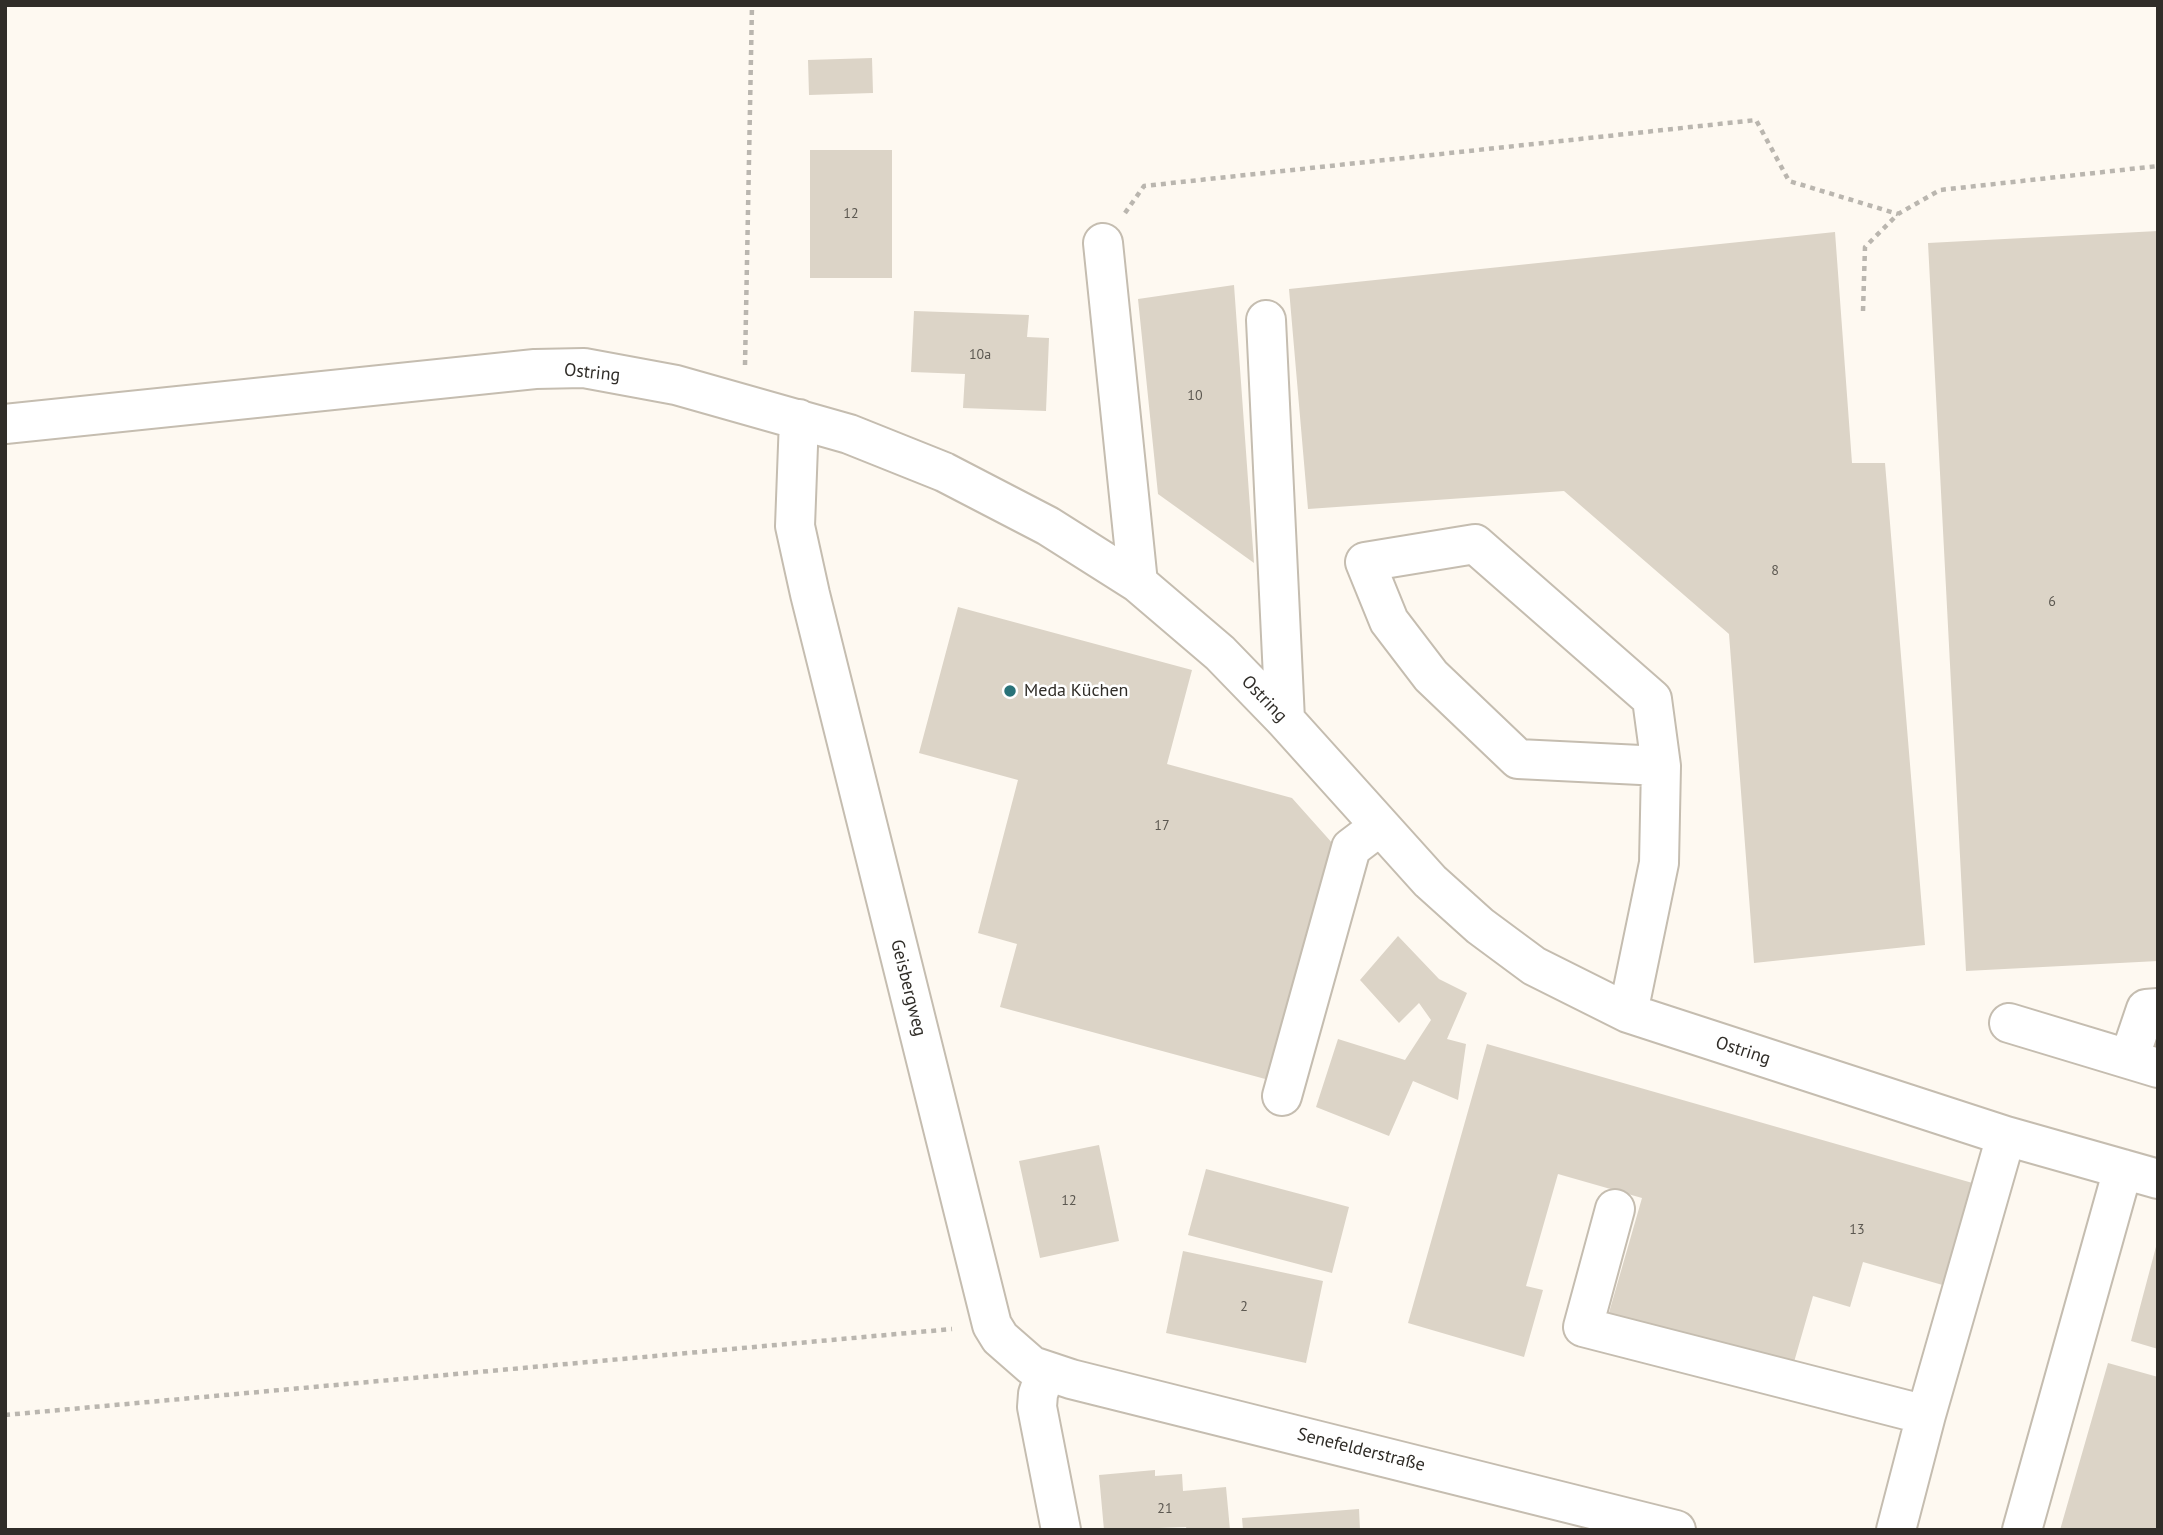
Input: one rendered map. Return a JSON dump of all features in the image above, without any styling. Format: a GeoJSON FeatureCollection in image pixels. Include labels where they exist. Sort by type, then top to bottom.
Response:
{"type":"FeatureCollection","features":[{"type":"Feature","properties":{"kind":"street"},"geometry":{"type":"LineString","coordinates":[[1103,243],[1138,583]]}},
{"type":"Feature","properties":{"kind":"street"},"geometry":{"type":"LineString","coordinates":[[1266,320],[1285,720]]}},
{"type":"Feature","properties":{"kind":"street","name":"Ostring"},"geometry":{"type":"LineString","coordinates":[[5,424],[535,369],[584,368],[676,385],[849,434],[944,472],[1048,526],[1138,583],[1220,653],[1285,720],[1430,881],[1480,926],[1534,966],[1628,1013],[2006,1136],[2141,1174]]}},
{"type":"Feature","properties":{"kind":"street","name":"Geisbergweg"},"geometry":{"type":"LineString","coordinates":[[799,419],[795,526],[992,1325],[1015,1353],[1032,1366],[1046,1371]]}},
{"type":"Feature","properties":{"kind":"street"},"geometry":{"type":"LineString","coordinates":[[1628,1013],[1659,863],[1661,766],[1652,699],[1475,544],[1365,562],[1389,621],[1431,676],[1518,759],[1661,766]]}},
{"type":"Feature","properties":{"kind":"street"},"geometry":{"type":"LineString","coordinates":[[1282,1096],[1351,848],[1380,826]]}},
{"type":"Feature","properties":{"kind":"street"},"geometry":{"type":"LineString","coordinates":[[2009,1023],[2143,1064],[2146,1009],[2158,1008]]}},
{"type":"Feature","properties":{"kind":"street"},"geometry":{"type":"LineString","coordinates":[[1896,1530],[2006,1136]]}},
{"type":"Feature","properties":{"kind":"street"},"geometry":{"type":"LineString","coordinates":[[2022,1530],[2141,1174]]}},
{"type":"Feature","properties":{"kind":"street"},"geometry":{"type":"LineString","coordinates":[[1615,1209],[1583,1327],[1926,1415]]}},
{"type":"Feature","properties":{"kind":"street"},"geometry":{"type":"LineString","coordinates":[[1046,1371],[1038,1394],[1037,1407],[1061,1530]]}},
{"type":"Feature","properties":{"kind":"street","name":"Senefelderstraße"},"geometry":{"type":"LineString","coordinates":[[1046,1371],[1676,1530]]}},
{"type":"Feature","properties":{"kind":"path"},"geometry":{"type":"LineString","coordinates":[[744,404],[752,5]]}},
{"type":"Feature","properties":{"kind":"path"},"geometry":{"type":"LineString","coordinates":[[1103,243],[1144,186],[1756,120],[1789,181],[1898,214]]}},
{"type":"Feature","properties":{"kind":"path"},"geometry":{"type":"LineString","coordinates":[[1863,310],[1866,247],[1898,214],[1940,191],[2158,166]]}},
{"type":"Feature","properties":{"kind":"path"},"geometry":{"type":"LineString","coordinates":[[5,1415],[992,1325]]}},
{"type":"Feature","properties":{"kind":"building"},"geometry":{"type":"Polygon","coordinates":[[[872,58],[873,93],[809,95],[808,60],[872,58]]]}},
{"type":"Feature","properties":{"kind":"building"},"geometry":{"type":"Polygon","coordinates":[[[810,150],[892,150],[892,278],[810,278],[810,150]]]}},
{"type":"Feature","properties":{"kind":"building"},"geometry":{"type":"Polygon","coordinates":[[[2158,231],[2158,961],[1966,971],[1928,243],[2158,231]]]}},
{"type":"Feature","properties":{"kind":"building"},"geometry":{"type":"Polygon","coordinates":[[[1835,232],[1852,463],[1885,463],[1925,945],[1754,963],[1729,634],[1564,491],[1308,509],[1289,289],[1835,232]]]}},
{"type":"Feature","properties":{"kind":"building"},"geometry":{"type":"Polygon","coordinates":[[[1234,285],[1254,563],[1158,494],[1138,299],[1234,285]]]}},
{"type":"Feature","properties":{"kind":"building"},"geometry":{"type":"Polygon","coordinates":[[[914,311],[1029,315],[1027,337],[1049,338],[1046,411],[963,408],[965,374],[911,372],[914,311]]]}},
{"type":"Feature","properties":{"kind":"building"},"geometry":{"type":"Polygon","coordinates":[[[958,607],[1192,670],[1167,764],[1292,798],[1342,854],[1280,1083],[1000,1007],[1017,944],[978,933],[1018,780],[919,753],[958,607]]]}},
{"type":"Feature","properties":{"kind":"building"},"geometry":{"type":"Polygon","coordinates":[[[1398,936],[1439,979],[1467,993],[1447,1039],[1466,1044],[1458,1100],[1413,1081],[1389,1136],[1316,1107],[1338,1039],[1405,1060],[1431,1020],[1419,1003],[1399,1023],[1360,980],[1398,936]]]}},
{"type":"Feature","properties":{"kind":"building"},"geometry":{"type":"Polygon","coordinates":[[[1487,1044],[1976,1184],[1946,1286],[1863,1262],[1850,1307],[1813,1296],[1790,1376],[1606,1323],[1642,1198],[1558,1174],[1526,1286],[1543,1290],[1524,1357],[1408,1323],[1487,1044]]]}},
{"type":"Feature","properties":{"kind":"building"},"geometry":{"type":"Polygon","coordinates":[[[1099,1145],[1119,1241],[1040,1258],[1019,1161],[1099,1145]]]}},
{"type":"Feature","properties":{"kind":"building"},"geometry":{"type":"Polygon","coordinates":[[[1206,1169],[1349,1207],[1332,1273],[1188,1235],[1206,1169]]]}},
{"type":"Feature","properties":{"kind":"building"},"geometry":{"type":"Polygon","coordinates":[[[2158,1243],[2158,1349],[2131,1341],[2158,1243]]]}},
{"type":"Feature","properties":{"kind":"building"},"geometry":{"type":"Polygon","coordinates":[[[1183,1251],[1323,1281],[1306,1363],[1166,1333],[1183,1251]]]}},
{"type":"Feature","properties":{"kind":"building"},"geometry":{"type":"Polygon","coordinates":[[[2108,1363],[2158,1377],[2158,1530],[2060,1530],[2108,1363]]]}},
{"type":"Feature","properties":{"kind":"building"},"geometry":{"type":"Polygon","coordinates":[[[1155,1470],[1155,1476],[1182,1474],[1183,1491],[1226,1487],[1230,1530],[1187,1530],[1186,1527],[1104,1530],[1099,1475],[1155,1470]]]}},
{"type":"Feature","properties":{"kind":"building"},"geometry":{"type":"Polygon","coordinates":[[[1359,1509],[1360,1530],[1243,1530],[1242,1518],[1359,1509]]]}},
{"type":"Feature","properties":{"kind":"place","name":"Meda Küchen"},"geometry":{"type":"Point","coordinates":[1010,691]}}]}
